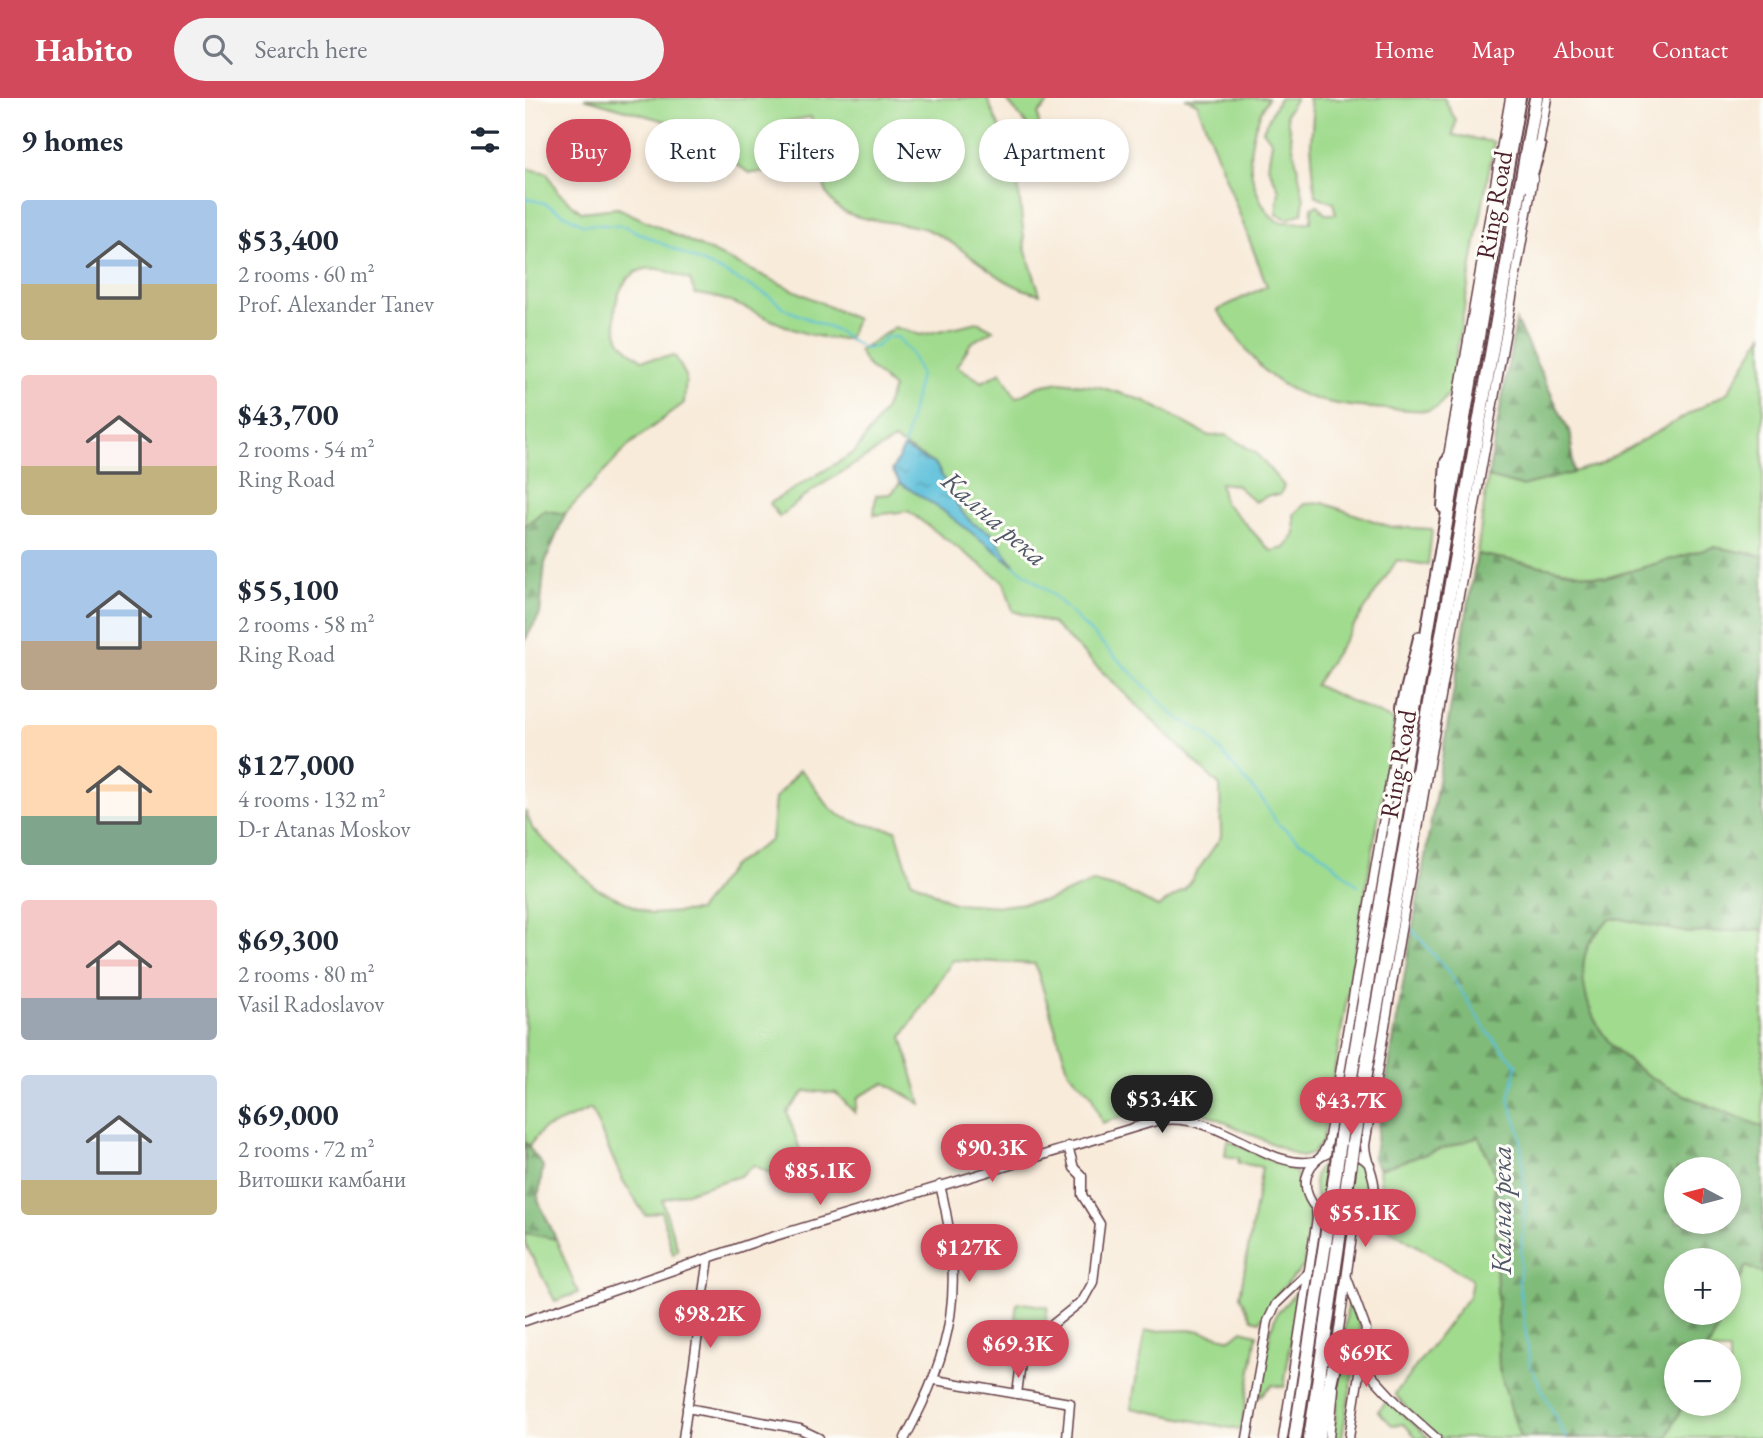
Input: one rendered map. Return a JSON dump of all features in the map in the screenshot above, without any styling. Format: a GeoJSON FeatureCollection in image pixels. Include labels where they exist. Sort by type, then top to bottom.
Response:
{"type":"FeatureCollection","features":[{"type":"Feature","properties":{"kind":"highway","name":"Ring Road"},"geometry":{"type":"LineString","coordinates":[[1310,1438],[1347,1136],[1434,598],[1519,98]]}},
{"type":"Feature","properties":{"kind":"highway","name":"Ring Road"},"geometry":{"type":"LineString","coordinates":[[1347,1136],[1410,828],[1536,98]]}},
{"type":"Feature","properties":{"kind":"highway"},"geometry":{"type":"LineString","coordinates":[[1510,245],[1539,148]]}},
{"type":"Feature","properties":{"kind":"highway"},"geometry":{"type":"LineString","coordinates":[[1501,149],[1501,208]]}},
{"type":"Feature","properties":{"kind":"highway"},"geometry":{"type":"LineString","coordinates":[[1444,542],[1447,462]]}},
{"type":"Feature","properties":{"kind":"highway"},"geometry":{"type":"LineString","coordinates":[[1403,707],[1422,630],[1434,598]]}},
{"type":"Feature","properties":{"kind":"highway"},"geometry":{"type":"LineString","coordinates":[[1431,703],[1433,742]]}},
{"type":"Feature","properties":{"kind":"highway"},"geometry":{"type":"LineString","coordinates":[[1410,828],[1423,796]]}},
{"type":"Feature","properties":{"kind":"highway","name":"Ring Road"},"geometry":{"type":"LineString","coordinates":[[1295,1438],[1334,1231]]}},
{"type":"Feature","properties":{"kind":"highway"},"geometry":{"type":"LineString","coordinates":[[1318,1438],[1335,1361]]}},
{"type":"Feature","properties":{"kind":"street","name":"Ring Road"},"geometry":{"type":"LineString","coordinates":[[1370,1165],[1365,1145],[1423,796],[1547,98]]}},
{"type":"Feature","properties":{"kind":"street","name":"Ring Road"},"geometry":{"type":"LineString","coordinates":[[1447,462],[1510,102]]}},
{"type":"Feature","properties":{"kind":"street"},"geometry":{"type":"LineString","coordinates":[[1359,1214],[1336,1219],[1316,1208],[1307,1192],[1307,1180],[1328,1143],[1403,707]]}},
{"type":"Feature","properties":{"kind":"street"},"geometry":{"type":"LineString","coordinates":[[525,1321],[709,1258],[940,1185],[1156,1121],[1181,1118],[1213,1126],[1293,1162],[1307,1180]]}},
{"type":"Feature","properties":{"kind":"street"},"geometry":{"type":"LineString","coordinates":[[1017,1394],[1022,1355],[1028,1344],[1083,1300],[1093,1282],[1100,1224],[1082,1195],[1082,1176],[1074,1168],[1068,1146]]}},
{"type":"Feature","properties":{"kind":"street"},"geometry":{"type":"LineString","coordinates":[[1293,1162],[1344,1150],[1359,1155],[1370,1165],[1375,1177],[1374,1195],[1359,1214],[1347,1275],[1335,1361],[1329,1438]]}},
{"type":"Feature","properties":{"kind":"street"},"geometry":{"type":"LineString","coordinates":[[905,1438],[935,1380],[947,1336],[954,1281],[952,1239],[940,1185]]}},
{"type":"Feature","properties":{"kind":"street"},"geometry":{"type":"LineString","coordinates":[[1283,1438],[1309,1272],[1316,1208]]}},
{"type":"Feature","properties":{"kind":"street"},"geometry":{"type":"LineString","coordinates":[[683,1438],[709,1258]]}},
{"type":"Feature","properties":{"kind":"street"},"geometry":{"type":"LineString","coordinates":[[1247,1438],[1268,1321],[1276,1304],[1309,1272]]}},
{"type":"Feature","properties":{"kind":"street"},"geometry":{"type":"LineString","coordinates":[[1347,1275],[1366,1329],[1349,1438]]}},
{"type":"Feature","properties":{"kind":"street"},"geometry":{"type":"LineString","coordinates":[[1361,1364],[1397,1404],[1436,1438]]}},
{"type":"Feature","properties":{"kind":"street"},"geometry":{"type":"LineString","coordinates":[[935,1380],[1070,1403],[1067,1438]]}},
{"type":"Feature","properties":{"kind":"street"},"geometry":{"type":"LineString","coordinates":[[687,1408],[800,1429],[819,1438]]}},
{"type":"Feature","properties":{"kind":"green space"},"geometry":{"type":"Polygon","coordinates":[[[584,98],[987,98],[996,119],[979,119],[979,182],[1018,182],[1025,248],[1040,294],[1024,290],[996,275],[943,237],[928,230],[854,216],[835,205],[823,182],[859,182],[859,119],[754,119],[754,173],[750,173],[740,167],[740,119],[658,119],[584,98]]]}},
{"type":"Feature","properties":{"kind":"green space"},"geometry":{"type":"Polygon","coordinates":[[[1005,98],[1053,98],[1038,114],[1038,119],[1022,119],[1005,98]]]}},
{"type":"Feature","properties":{"kind":"green space"},"geometry":{"type":"Polygon","coordinates":[[[1185,98],[1268,98],[1256,123],[1250,162],[1255,188],[1263,204],[1273,217],[1282,222],[1311,222],[1312,207],[1318,205],[1325,214],[1336,214],[1333,203],[1315,195],[1311,143],[1313,115],[1308,98],[1444,98],[1456,121],[1453,135],[1494,142],[1449,393],[1438,407],[1428,411],[1383,409],[1317,399],[1296,392],[1277,381],[1254,359],[1217,310],[1267,286],[1197,103],[1185,98]]]}},
{"type":"Feature","properties":{"kind":"green space"},"geometry":{"type":"Polygon","coordinates":[[[1279,98],[1296,98],[1286,114],[1304,199],[1302,213],[1288,219],[1276,214],[1279,190],[1268,166],[1272,142],[1263,130],[1279,98]]]}},
{"type":"Feature","properties":{"kind":"green space"},"geometry":{"type":"Polygon","coordinates":[[[525,168],[546,173],[546,182],[552,182],[558,192],[581,212],[618,208],[856,319],[848,339],[826,338],[787,327],[733,303],[695,294],[690,280],[666,271],[645,269],[634,274],[619,292],[616,305],[615,318],[621,342],[642,360],[675,356],[686,376],[684,403],[630,444],[565,514],[544,511],[525,526],[525,168]]]}},
{"type":"Feature","properties":{"kind":"green space"},"geometry":{"type":"Polygon","coordinates":[[[1516,321],[1571,435],[1573,473],[1521,486],[1488,477],[1516,321]]]}},
{"type":"Feature","properties":{"kind":"green space"},"geometry":{"type":"Polygon","coordinates":[[[978,322],[993,330],[971,343],[957,366],[982,382],[1001,372],[1016,398],[1039,386],[1060,382],[1100,387],[1145,401],[1209,436],[1226,435],[1256,453],[1284,486],[1280,495],[1269,495],[1255,502],[1236,485],[1220,483],[1224,503],[1271,551],[1285,548],[1295,534],[1294,514],[1305,504],[1323,503],[1391,527],[1432,529],[1428,565],[1397,560],[1315,685],[1395,721],[1322,1142],[1312,1154],[1301,1157],[1207,1114],[1192,1110],[1167,1112],[1165,1104],[1102,1123],[1091,1094],[1069,1072],[1035,964],[953,960],[902,1037],[921,1104],[885,1083],[858,1097],[855,1113],[836,1093],[805,1091],[787,1112],[807,1170],[790,1184],[754,1165],[740,1176],[662,1200],[678,1250],[673,1254],[661,1211],[645,1215],[622,1179],[591,1109],[542,1130],[529,1146],[525,1142],[525,810],[533,830],[596,888],[650,914],[698,911],[732,866],[771,840],[775,799],[799,770],[811,781],[832,810],[840,815],[858,822],[896,830],[911,880],[953,903],[1002,906],[1049,900],[1093,882],[1124,890],[1158,907],[1185,889],[1221,837],[1220,786],[1053,624],[1013,611],[1004,582],[908,511],[874,515],[876,495],[891,494],[900,483],[942,510],[1014,564],[991,534],[972,523],[960,510],[936,465],[894,440],[813,490],[779,517],[770,503],[855,452],[884,411],[893,388],[866,364],[859,351],[895,327],[921,335],[978,322]]]}},
{"type":"Feature","properties":{"kind":"green space"},"geometry":{"type":"Polygon","coordinates":[[[1763,334],[1763,556],[1714,547],[1606,578],[1477,554],[1488,477],[1521,486],[1598,465],[1728,392],[1763,334]]]}},
{"type":"Feature","properties":{"kind":"green space"},"geometry":{"type":"Polygon","coordinates":[[[544,510],[565,514],[545,563],[540,614],[525,640],[525,526],[544,510]]]}},
{"type":"Feature","properties":{"kind":"green space"},"geometry":{"type":"Polygon","coordinates":[[[1714,547],[1763,556],[1763,929],[1689,933],[1610,919],[1591,941],[1583,965],[1584,985],[1592,1015],[1607,1040],[1627,1061],[1679,1092],[1763,1127],[1763,1274],[1746,1266],[1741,1277],[1741,1248],[1664,1248],[1664,1325],[1719,1325],[1713,1339],[1664,1339],[1664,1416],[1677,1416],[1667,1438],[1520,1438],[1499,1369],[1494,1170],[1479,1137],[1379,1169],[1373,1159],[1477,554],[1606,578],[1714,547]]]}},
{"type":"Feature","properties":{"kind":"green space"},"geometry":{"type":"Polygon","coordinates":[[[1610,919],[1689,933],[1763,929],[1763,1127],[1707,1105],[1652,1078],[1627,1061],[1607,1040],[1592,1015],[1584,985],[1583,965],[1591,941],[1610,919]]]}},
{"type":"Feature","properties":{"kind":"green space"},"geometry":{"type":"Polygon","coordinates":[[[1479,1136],[1494,1170],[1499,1369],[1520,1438],[1440,1438],[1416,1419],[1395,1394],[1469,1296],[1472,1280],[1391,1230],[1372,1215],[1382,1195],[1379,1169],[1479,1136]]]}},
{"type":"Feature","properties":{"kind":"green space"},"geometry":{"type":"Polygon","coordinates":[[[1227,1140],[1296,1172],[1301,1198],[1310,1215],[1304,1266],[1277,1294],[1260,1321],[1252,1319],[1240,1296],[1262,1167],[1238,1163],[1239,1158],[1225,1156],[1227,1140]]]}},
{"type":"Feature","properties":{"kind":"green space"},"geometry":{"type":"Polygon","coordinates":[[[525,1142],[543,1166],[538,1200],[556,1239],[525,1233],[525,1142]]]}},
{"type":"Feature","properties":{"kind":"green space"},"geometry":{"type":"Polygon","coordinates":[[[1341,1157],[1360,1165],[1368,1184],[1360,1203],[1341,1211],[1322,1203],[1314,1184],[1322,1165],[1341,1157]]]}},
{"type":"Feature","properties":{"kind":"green space"},"geometry":{"type":"Polygon","coordinates":[[[525,1233],[556,1239],[578,1293],[555,1301],[525,1243],[525,1233]]]}},
{"type":"Feature","properties":{"kind":"green space"},"geometry":{"type":"Polygon","coordinates":[[[1746,1266],[1763,1274],[1763,1438],[1667,1438],[1677,1416],[1741,1416],[1741,1339],[1713,1339],[1719,1325],[1741,1325],[1741,1277],[1746,1266]]]}},
{"type":"Feature","properties":{"kind":"green space"},"geometry":{"type":"Polygon","coordinates":[[[1299,1289],[1284,1387],[1272,1385],[1259,1397],[1271,1329],[1277,1313],[1299,1289]]]}},
{"type":"Feature","properties":{"kind":"green space"},"geometry":{"type":"Polygon","coordinates":[[[1348,1300],[1358,1317],[1360,1331],[1342,1438],[1333,1438],[1348,1300]]]}},
{"type":"Feature","properties":{"kind":"green space"},"geometry":{"type":"Polygon","coordinates":[[[1017,1302],[1048,1307],[1045,1324],[1015,1319],[1017,1302]]]}},
{"type":"Feature","properties":{"kind":"green space"},"geometry":{"type":"Polygon","coordinates":[[[1196,1330],[1231,1339],[1242,1330],[1257,1334],[1241,1430],[1131,1408],[1145,1331],[1196,1330]]]}},
{"type":"Feature","properties":{"kind":"green space"},"geometry":{"type":"Polygon","coordinates":[[[1388,1400],[1429,1438],[1417,1438],[1404,1424],[1392,1425],[1378,1411],[1388,1400]]]}},
{"type":"Feature","properties":{"kind":"water"},"geometry":{"type":"Polygon","coordinates":[[[904,448],[936,465],[960,510],[972,523],[991,533],[1015,566],[942,510],[900,483],[892,470],[904,448]]]}},
{"type":"Feature","properties":{"kind":"waterway","name":"Кална река"},"geometry":{"type":"LineString","coordinates":[[525,198],[544,203],[582,224],[624,226],[725,273],[769,296],[787,310],[835,330],[863,348],[876,347],[886,337],[897,337],[911,353],[920,374],[904,447]]}},
{"type":"Feature","properties":{"kind":"waterway","name":"Кална река"},"geometry":{"type":"LineString","coordinates":[[1014,565],[1052,594],[1174,715],[1207,735],[1265,803],[1277,823],[1299,841],[1314,848],[1359,886]]}},
{"type":"Feature","properties":{"kind":"waterway","name":"Кална река"},"geometry":{"type":"LineString","coordinates":[[1411,928],[1450,974],[1489,1034],[1517,1065],[1509,1100],[1520,1132],[1525,1199],[1519,1282],[1530,1365],[1566,1438]]}}]}
